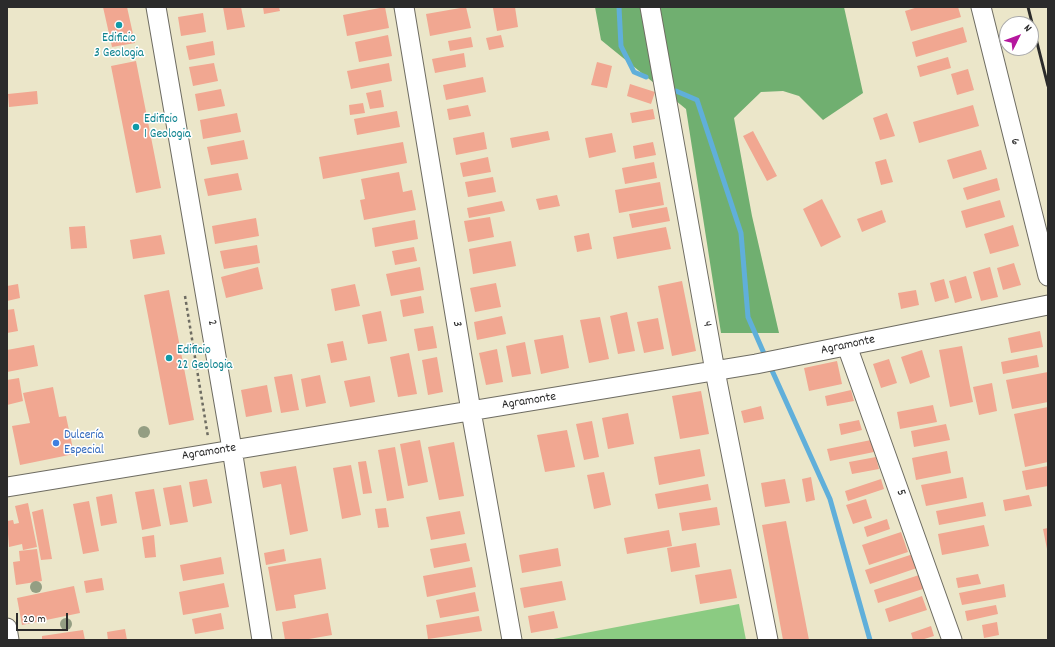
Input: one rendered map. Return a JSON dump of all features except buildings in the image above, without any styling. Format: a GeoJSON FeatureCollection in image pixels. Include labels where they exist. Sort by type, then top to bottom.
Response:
{"type":"FeatureCollection","features":[{"type":"Feature","properties":{"kind":"street","name":"2"},"geometry":{"type":"LineString","coordinates":[[156,7],[232,449],[262,640]]}},
{"type":"Feature","properties":{"kind":"street","name":"3"},"geometry":{"type":"LineString","coordinates":[[404,7],[471,411],[512,640]]}},
{"type":"Feature","properties":{"kind":"street","name":"4"},"geometry":{"type":"LineString","coordinates":[[650,7],[714,371],[768,640]]}},
{"type":"Feature","properties":{"kind":"street","name":"6"},"geometry":{"type":"LineString","coordinates":[[981,7],[1048,276]]}},
{"type":"Feature","properties":{"kind":"street","name":"Agramonte"},"geometry":{"type":"LineString","coordinates":[[7,487],[780,360],[1048,305]]}},
{"type":"Feature","properties":{"kind":"street","name":"5"},"geometry":{"type":"LineString","coordinates":[[847,346],[952,640]]}},
{"type":"Feature","properties":{"kind":"street"},"geometry":{"type":"LineString","coordinates":[[7,628],[9,640]]}},
{"type":"Feature","properties":{"kind":"green space"},"geometry":{"type":"Polygon","coordinates":[[[595,7],[844,7],[863,93],[823,120],[799,96],[783,91],[761,92],[734,118],[752,216],[779,333],[721,333],[686,109],[601,40],[595,7]]]}},
{"type":"Feature","properties":{"kind":"green space"},"geometry":{"type":"Polygon","coordinates":[[[739,604],[746,640],[548,640],[739,604]]]}},
{"type":"Feature","properties":{"kind":"waterway"},"geometry":{"type":"LineString","coordinates":[[619,7],[621,46],[634,72],[646,77]]}},
{"type":"Feature","properties":{"kind":"waterway"},"geometry":{"type":"LineString","coordinates":[[676,91],[697,100],[741,233],[748,317],[766,358]]}},
{"type":"Feature","properties":{"kind":"waterway"},"geometry":{"type":"LineString","coordinates":[[770,366],[830,499],[870,640]]}},
{"type":"Feature","properties":{"kind":"railway"},"geometry":{"type":"LineString","coordinates":[[1028,7],[1048,86]]}},
{"type":"Feature","properties":{"kind":"place","name":"Edificio 3 Geologia"},"geometry":{"type":"Point","coordinates":[119,25]}},
{"type":"Feature","properties":{"kind":"place","name":"Edificio 1 Geologia"},"geometry":{"type":"Point","coordinates":[136,127]}},
{"type":"Feature","properties":{"kind":"place","name":"Edificio 22 Geologia"},"geometry":{"type":"Point","coordinates":[169,358]}},
{"type":"Feature","properties":{"kind":"place","name":"Dulcería Especial"},"geometry":{"type":"Point","coordinates":[56,443]}}]}
